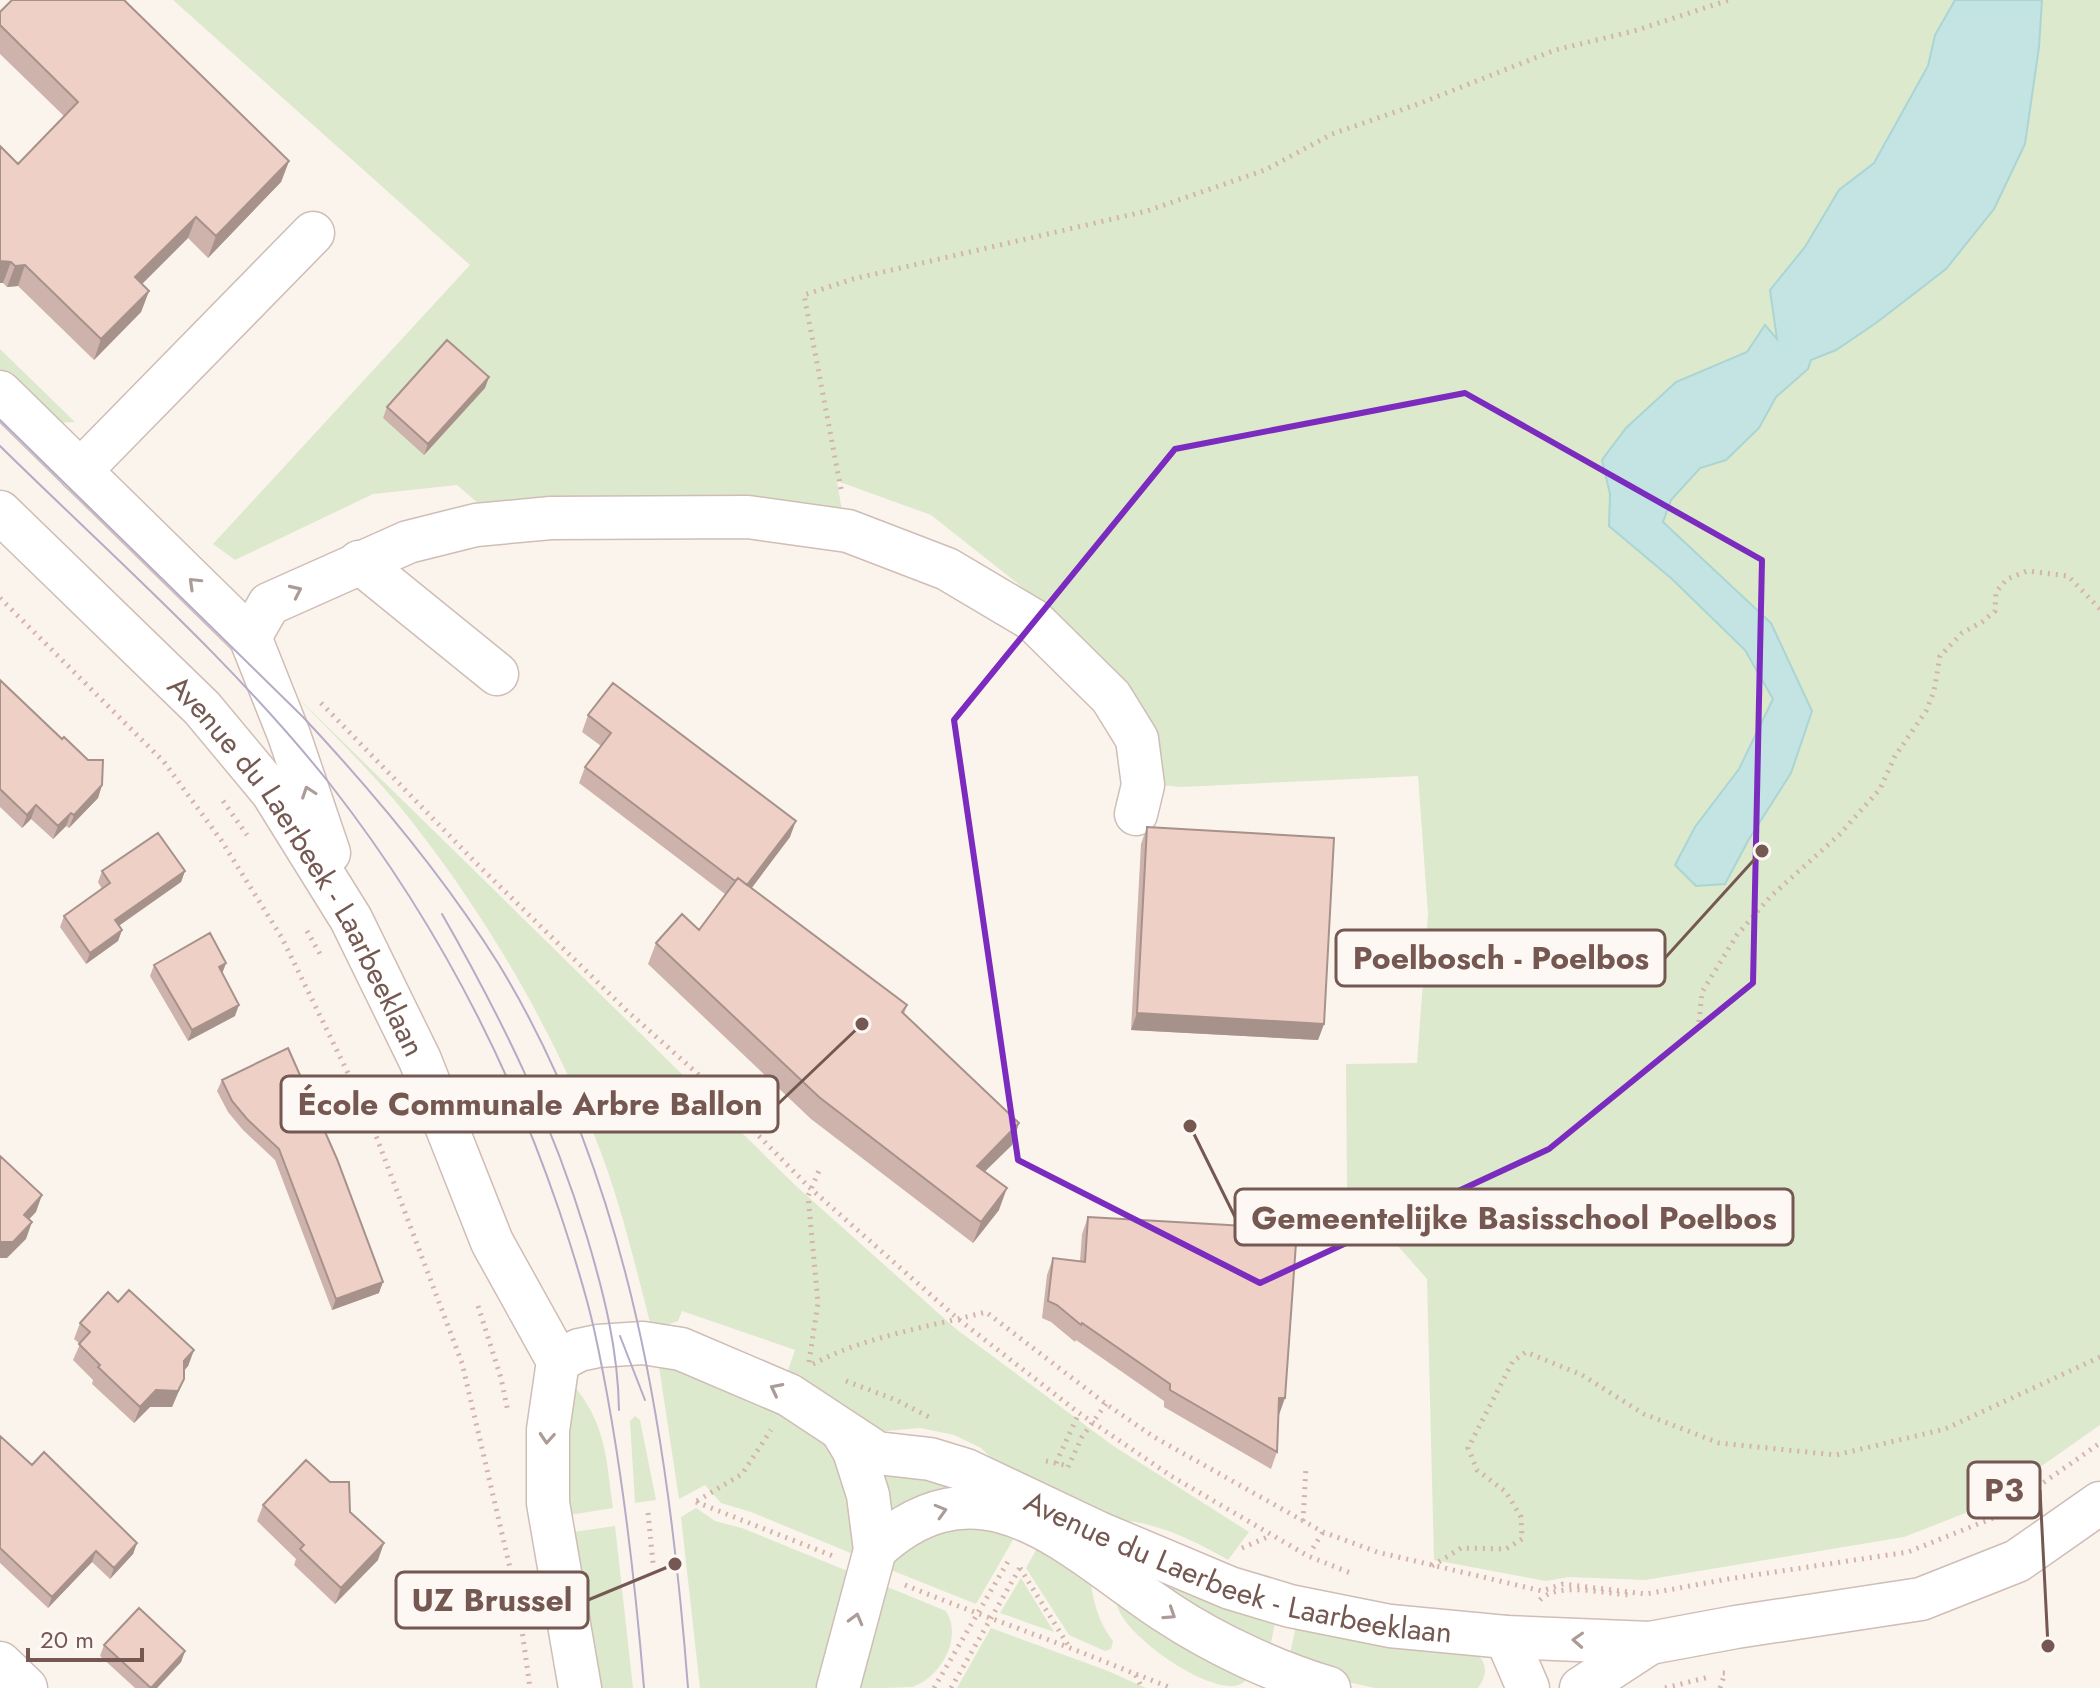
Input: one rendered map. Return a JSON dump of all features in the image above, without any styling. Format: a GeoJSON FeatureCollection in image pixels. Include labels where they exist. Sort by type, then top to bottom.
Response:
{"type":"FeatureCollection","features":[{"type":"Feature","properties":{"kind":"street"},"geometry":{"type":"LineString","coordinates":[[80,471],[313,233]]}},
{"type":"Feature","properties":{"kind":"street"},"geometry":{"type":"LineString","coordinates":[[0,392],[250,637],[289,735],[351,919]]}},
{"type":"Feature","properties":{"kind":"street","name":"Avenue du Laerbeek - Laarbeeklaan"},"geometry":{"type":"LineString","coordinates":[[0,512],[202,708],[272,792],[351,919],[420,1060],[492,1242],[558,1361],[579,1350],[598,1346],[661,1344],[681,1349],[789,1395],[877,1453],[930,1459],[966,1470],[1099,1533],[1230,1588],[1290,1606],[1390,1626],[1519,1624],[1650,1643],[1921,1599],[2017,1561],[2100,1503]]}},
{"type":"Feature","properties":{"kind":"street"},"geometry":{"type":"LineString","coordinates":[[250,637],[269,604],[408,542],[476,525],[551,518],[748,517],[848,531],[947,569],[1033,620],[1111,697],[1137,739],[1143,785],[1136,814]]}},
{"type":"Feature","properties":{"kind":"street"},"geometry":{"type":"LineString","coordinates":[[359,562],[497,674]]}},
{"type":"Feature","properties":{"kind":"street"},"geometry":{"type":"LineString","coordinates":[[558,1361],[548,1430],[548,1503],[580,1688]]}},
{"type":"Feature","properties":{"kind":"street"},"geometry":{"type":"LineString","coordinates":[[838,1688],[872,1560],[868,1495],[854,1451],[842,1431]]}},
{"type":"Feature","properties":{"kind":"street","name":"Avenue du Laerbeek - Laarbeeklaan"},"geometry":{"type":"LineString","coordinates":[[872,1560],[904,1526],[939,1510],[972,1506],[1006,1513],[1089,1555],[1192,1628],[1221,1644],[1324,1687]]}},
{"type":"Feature","properties":{"kind":"street"},"geometry":{"type":"LineString","coordinates":[[1519,1624],[1528,1688]]}},
{"type":"Feature","properties":{"kind":"street","name":"Avenue du Laerbeek - Laarbeeklaan"},"geometry":{"type":"LineString","coordinates":[[1581,1688],[1650,1643]]}},
{"type":"Feature","properties":{"kind":"street"},"geometry":{"type":"LineString","coordinates":[[0,1663],[26,1688]]}},
{"type":"Feature","properties":{"kind":"path"},"geometry":{"type":"LineString","coordinates":[[848,531],[804,295],[853,279],[1147,211],[1265,170],[1332,134],[1555,50],[1634,31],[1729,0]]}},
{"type":"Feature","properties":{"kind":"path"},"geometry":{"type":"LineString","coordinates":[[1699,1022],[1702,992],[1737,935],[1770,897],[1839,835],[1880,789],[1895,756],[1926,711],[1934,691],[1940,656],[1962,633],[1995,611],[1996,592],[2007,579],[2027,571],[2068,576],[2100,609]]}},
{"type":"Feature","properties":{"kind":"path"},"geometry":{"type":"LineString","coordinates":[[0,598],[164,762],[221,840],[282,938],[367,1112],[462,1363],[518,1602],[530,1688]]}},
{"type":"Feature","properties":{"kind":"path"},"geometry":{"type":"LineString","coordinates":[[314,697],[347,727],[476,863],[626,1010],[698,1074],[810,1188],[958,1319],[1092,1422],[1171,1476],[1308,1556]]}},
{"type":"Feature","properties":{"kind":"path"},"geometry":{"type":"LineString","coordinates":[[214,789],[250,839]]}},
{"type":"Feature","properties":{"kind":"path"},"geometry":{"type":"LineString","coordinates":[[302,922],[322,960]]}},
{"type":"Feature","properties":{"kind":"path"},"geometry":{"type":"LineString","coordinates":[[808,1367],[818,1303],[808,1196],[821,1166]]}},
{"type":"Feature","properties":{"kind":"path"},"geometry":{"type":"LineString","coordinates":[[475,1299],[501,1378],[511,1424]]}},
{"type":"Feature","properties":{"kind":"path"},"geometry":{"type":"LineString","coordinates":[[808,1367],[830,1355],[915,1329],[986,1312],[1154,1437],[1323,1532],[1377,1552],[1542,1591],[1563,1584],[1646,1594],[1908,1552],[1993,1518],[2100,1443]]}},
{"type":"Feature","properties":{"kind":"path"},"geometry":{"type":"LineString","coordinates":[[1431,1566],[1461,1548],[1506,1549],[1522,1539],[1521,1517],[1506,1492],[1477,1470],[1468,1448],[1513,1361],[1526,1352],[1582,1375],[1644,1414],[1719,1443],[1836,1455],[1945,1429],[2100,1357]]}},
{"type":"Feature","properties":{"kind":"path"},"geometry":{"type":"LineString","coordinates":[[808,1367],[823,1373]]}},
{"type":"Feature","properties":{"kind":"path"},"geometry":{"type":"LineString","coordinates":[[837,1378],[896,1400],[933,1419]]}},
{"type":"Feature","properties":{"kind":"path"},"geometry":{"type":"LineString","coordinates":[[1063,1479],[1092,1422],[1106,1404]]}},
{"type":"Feature","properties":{"kind":"path"},"geometry":{"type":"LineString","coordinates":[[774,1425],[742,1474],[696,1502],[872,1560],[992,1619],[1171,1688]]}},
{"type":"Feature","properties":{"kind":"path"},"geometry":{"type":"LineString","coordinates":[[1044,1460],[1069,1466]]}},
{"type":"Feature","properties":{"kind":"path"},"geometry":{"type":"LineString","coordinates":[[1303,1521],[1306,1466]]}},
{"type":"Feature","properties":{"kind":"path"},"geometry":{"type":"LineString","coordinates":[[1898,1562],[1997,1522],[2023,1508]]}},
{"type":"Feature","properties":{"kind":"path"},"geometry":{"type":"LineString","coordinates":[[648,1513],[653,1563]]}},
{"type":"Feature","properties":{"kind":"path"},"geometry":{"type":"LineString","coordinates":[[1313,1548],[1323,1532]]}},
{"type":"Feature","properties":{"kind":"path"},"geometry":{"type":"LineString","coordinates":[[951,1688],[1027,1556]]}},
{"type":"Feature","properties":{"kind":"path"},"geometry":{"type":"LineString","coordinates":[[1019,1568],[1068,1646]]}},
{"type":"Feature","properties":{"kind":"path"},"geometry":{"type":"LineString","coordinates":[[1519,1624],[1544,1595],[1561,1588],[1604,1594],[1671,1597]]}},
{"type":"Feature","properties":{"kind":"path"},"geometry":{"type":"LineString","coordinates":[[1665,1688],[1725,1673],[1720,1688]]}},
{"type":"Feature","properties":{"kind":"path"},"geometry":{"type":"LineString","coordinates":[[1135,1674],[1142,1688]]}},
{"type":"Feature","properties":{"kind":"highlighted area"},"geometry":{"type":"Polygon","coordinates":[[[1465,393],[1762,560],[1753,983],[1549,1149],[1260,1283],[1018,1160],[954,720],[1175,449],[1465,393]]]}},
{"type":"Feature","properties":{"kind":"green space"},"geometry":{"type":"Polygon","coordinates":[[[173,0],[2100,0],[2100,1425],[1986,1505],[1904,1537],[1645,1580],[1569,1577],[1546,1581],[1434,1560],[1427,1279],[1347,1188],[1346,1064],[1417,1063],[1428,914],[1418,776],[1181,787],[1124,782],[1123,742],[1050,609],[931,515],[837,481],[842,511],[486,510],[457,485],[373,494],[235,560],[213,544],[470,265],[173,0]]]}},
{"type":"Feature","properties":{"kind":"green space"},"geometry":{"type":"Polygon","coordinates":[[[0,349],[75,422],[48,423],[0,377],[0,349]]]}},
{"type":"Feature","properties":{"kind":"green space"},"geometry":{"type":"Polygon","coordinates":[[[288,688],[795,1185],[956,1329],[1112,1445],[1249,1532],[1228,1560],[1154,1526],[1106,1520],[1000,1467],[981,1448],[954,1435],[920,1428],[885,1431],[882,1438],[786,1376],[795,1350],[682,1311],[678,1321],[652,1330],[604,1160],[576,1093],[534,1007],[485,924],[401,808],[288,688]]]}},
{"type":"Feature","properties":{"kind":"green space"},"geometry":{"type":"Polygon","coordinates":[[[658,1360],[700,1372],[815,1432],[833,1455],[847,1485],[855,1538],[853,1554],[751,1512],[721,1503],[705,1485],[679,1499],[658,1360]]]}},
{"type":"Feature","properties":{"kind":"green space"},"geometry":{"type":"Polygon","coordinates":[[[575,1387],[599,1430],[613,1508],[563,1516],[560,1492],[575,1387]]]}},
{"type":"Feature","properties":{"kind":"green space"},"geometry":{"type":"Polygon","coordinates":[[[635,1416],[640,1420],[656,1500],[635,1503],[630,1421],[635,1416]]]}},
{"type":"Feature","properties":{"kind":"green space"},"geometry":{"type":"Polygon","coordinates":[[[881,1470],[962,1484],[892,1513],[881,1470]]]}},
{"type":"Feature","properties":{"kind":"green space"},"geometry":{"type":"Polygon","coordinates":[[[696,1508],[715,1521],[742,1528],[850,1572],[822,1688],[700,1688],[681,1517],[696,1508]]]}},
{"type":"Feature","properties":{"kind":"green space"},"geometry":{"type":"Polygon","coordinates":[[[964,1522],[1017,1533],[976,1604],[886,1568],[909,1547],[964,1522]]]}},
{"type":"Feature","properties":{"kind":"green space"},"geometry":{"type":"Polygon","coordinates":[[[615,1526],[633,1688],[592,1688],[566,1533],[615,1526]]]}},
{"type":"Feature","properties":{"kind":"green space"},"geometry":{"type":"Polygon","coordinates":[[[1040,1543],[1090,1572],[1096,1608],[1113,1641],[1111,1649],[1105,1651],[1069,1635],[1026,1568],[1040,1543]]]}},
{"type":"Feature","properties":{"kind":"green space"},"geometry":{"type":"Polygon","coordinates":[[[1114,1555],[1277,1614],[1269,1652],[1114,1555]]]}},
{"type":"Feature","properties":{"kind":"green space"},"geometry":{"type":"Polygon","coordinates":[[[1021,1578],[1054,1632],[1000,1613],[1021,1578]]]}},
{"type":"Feature","properties":{"kind":"green space"},"geometry":{"type":"Polygon","coordinates":[[[878,1583],[946,1611],[951,1622],[950,1644],[940,1666],[912,1687],[850,1688],[878,1583]]]}},
{"type":"Feature","properties":{"kind":"green space"},"geometry":{"type":"Polygon","coordinates":[[[1114,1593],[1253,1672],[1243,1683],[1234,1686],[1220,1685],[1188,1672],[1156,1651],[1130,1627],[1119,1611],[1114,1593]]]}},
{"type":"Feature","properties":{"kind":"green space"},"geometry":{"type":"Polygon","coordinates":[[[1297,1620],[1473,1651],[1484,1664],[1484,1678],[1478,1688],[1375,1688],[1348,1682],[1289,1660],[1297,1620]]]}},
{"type":"Feature","properties":{"kind":"green space"},"geometry":{"type":"Polygon","coordinates":[[[991,1628],[1108,1671],[1146,1688],[957,1688],[991,1628]]]}},
{"type":"Feature","properties":{"kind":"water"},"geometry":{"type":"Polygon","coordinates":[[[1955,0],[2042,0],[2039,47],[2025,144],[1994,209],[1946,269],[1836,350],[1811,360],[1808,369],[1776,397],[1759,428],[1726,460],[1700,468],[1671,500],[1663,522],[1771,623],[1812,711],[1791,773],[1725,884],[1696,886],[1675,865],[1695,827],[1739,769],[1773,699],[1745,650],[1672,579],[1609,526],[1610,494],[1602,460],[1626,428],[1676,382],[1747,352],[1765,325],[1777,339],[1770,290],[1805,247],[1839,190],[1874,163],[1928,66],[1935,35],[1955,0]]]}},
{"type":"Feature","properties":{"kind":"building"},"geometry":{"type":"Polygon","coordinates":[[[12,0],[124,0],[289,161],[216,236],[196,217],[135,277],[149,291],[101,339],[25,265],[15,266],[11,262],[0,261],[0,146],[18,164],[78,102],[0,25],[0,12],[12,0]]]}},
{"type":"Feature","properties":{"kind":"building"},"geometry":{"type":"Polygon","coordinates":[[[447,340],[489,377],[428,444],[387,407],[447,340]]]}},
{"type":"Feature","properties":{"kind":"building"},"geometry":{"type":"Polygon","coordinates":[[[0,680],[88,760],[103,760],[102,785],[74,815],[71,813],[58,826],[36,805],[27,815],[0,789],[0,680]]]}},
{"type":"Feature","properties":{"kind":"building"},"geometry":{"type":"Polygon","coordinates":[[[613,683],[796,821],[747,885],[738,878],[735,881],[585,767],[611,733],[588,715],[613,683]]]}},
{"type":"Feature","properties":{"kind":"building"},"geometry":{"type":"Polygon","coordinates":[[[1147,827],[1334,838],[1324,1024],[1137,1013],[1147,827]]]}},
{"type":"Feature","properties":{"kind":"building"},"geometry":{"type":"Polygon","coordinates":[[[158,833],[185,871],[115,920],[122,930],[90,953],[64,916],[110,883],[102,871],[158,833]]]}},
{"type":"Feature","properties":{"kind":"building"},"geometry":{"type":"Polygon","coordinates":[[[738,878],[907,1005],[902,1012],[1019,1123],[977,1166],[1007,1188],[981,1222],[819,1097],[656,943],[682,914],[699,930],[738,878]]]}},
{"type":"Feature","properties":{"kind":"building"},"geometry":{"type":"Polygon","coordinates":[[[210,933],[226,963],[219,967],[239,1005],[192,1030],[154,965],[210,933]]]}},
{"type":"Feature","properties":{"kind":"building"},"geometry":{"type":"Polygon","coordinates":[[[288,1048],[337,1159],[383,1282],[336,1299],[279,1149],[232,1101],[222,1080],[288,1048]]]}},
{"type":"Feature","properties":{"kind":"building"},"geometry":{"type":"Polygon","coordinates":[[[0,1156],[42,1195],[24,1215],[32,1222],[13,1242],[0,1242],[0,1156]]]}},
{"type":"Feature","properties":{"kind":"building"},"geometry":{"type":"Polygon","coordinates":[[[1088,1217],[1297,1229],[1285,1398],[1279,1398],[1277,1452],[1170,1390],[1170,1384],[1048,1301],[1053,1258],[1085,1262],[1088,1217]]]}},
{"type":"Feature","properties":{"kind":"building"},"geometry":{"type":"Polygon","coordinates":[[[129,1290],[194,1350],[184,1361],[184,1379],[178,1391],[156,1390],[140,1407],[79,1344],[90,1332],[80,1323],[108,1292],[118,1302],[129,1290]]]}},
{"type":"Feature","properties":{"kind":"building"},"geometry":{"type":"Polygon","coordinates":[[[0,1436],[32,1465],[44,1452],[137,1543],[114,1568],[96,1551],[52,1597],[0,1548],[0,1436]]]}},
{"type":"Feature","properties":{"kind":"building"},"geometry":{"type":"Polygon","coordinates":[[[306,1460],[330,1482],[349,1482],[350,1512],[384,1543],[341,1588],[300,1549],[304,1545],[263,1505],[306,1460]]]}},
{"type":"Feature","properties":{"kind":"building"},"geometry":{"type":"Polygon","coordinates":[[[139,1608],[185,1651],[151,1688],[104,1645],[139,1608]]]}},
{"type":"Feature","properties":{"kind":"tram line"},"geometry":{"type":"LineString","coordinates":[[0,420],[303,717],[356,775],[431,866],[498,963],[543,1046],[581,1133],[611,1222],[635,1314],[654,1407],[669,1500],[688,1688]]}},
{"type":"Feature","properties":{"kind":"tram line"},"geometry":{"type":"LineString","coordinates":[[0,446],[212,652],[292,739],[330,784],[401,883],[462,988],[490,1042],[538,1153],[587,1299],[619,1463],[644,1688]]}},
{"type":"Feature","properties":{"kind":"tram line"},"geometry":{"type":"LineString","coordinates":[[442,914],[524,1071],[573,1194],[609,1322],[619,1410]]}},
{"type":"Feature","properties":{"kind":"tram line"},"geometry":{"type":"LineString","coordinates":[[620,1336],[645,1400]]}},
{"type":"Feature","properties":{"kind":"place","name":"Poelbosch - Poelbos"},"geometry":{"type":"Point","coordinates":[1762,851]}},
{"type":"Feature","properties":{"kind":"place","name":"École Communale Arbre Ballon"},"geometry":{"type":"Point","coordinates":[862,1024]}},
{"type":"Feature","properties":{"kind":"place","name":"Gemeentelijke Basisschool Poelbos"},"geometry":{"type":"Point","coordinates":[1190,1126]}},
{"type":"Feature","properties":{"kind":"place","name":"UZ Brussel"},"geometry":{"type":"Point","coordinates":[675,1564]}},
{"type":"Feature","properties":{"kind":"place","name":"P3"},"geometry":{"type":"Point","coordinates":[2048,1646]}}]}
